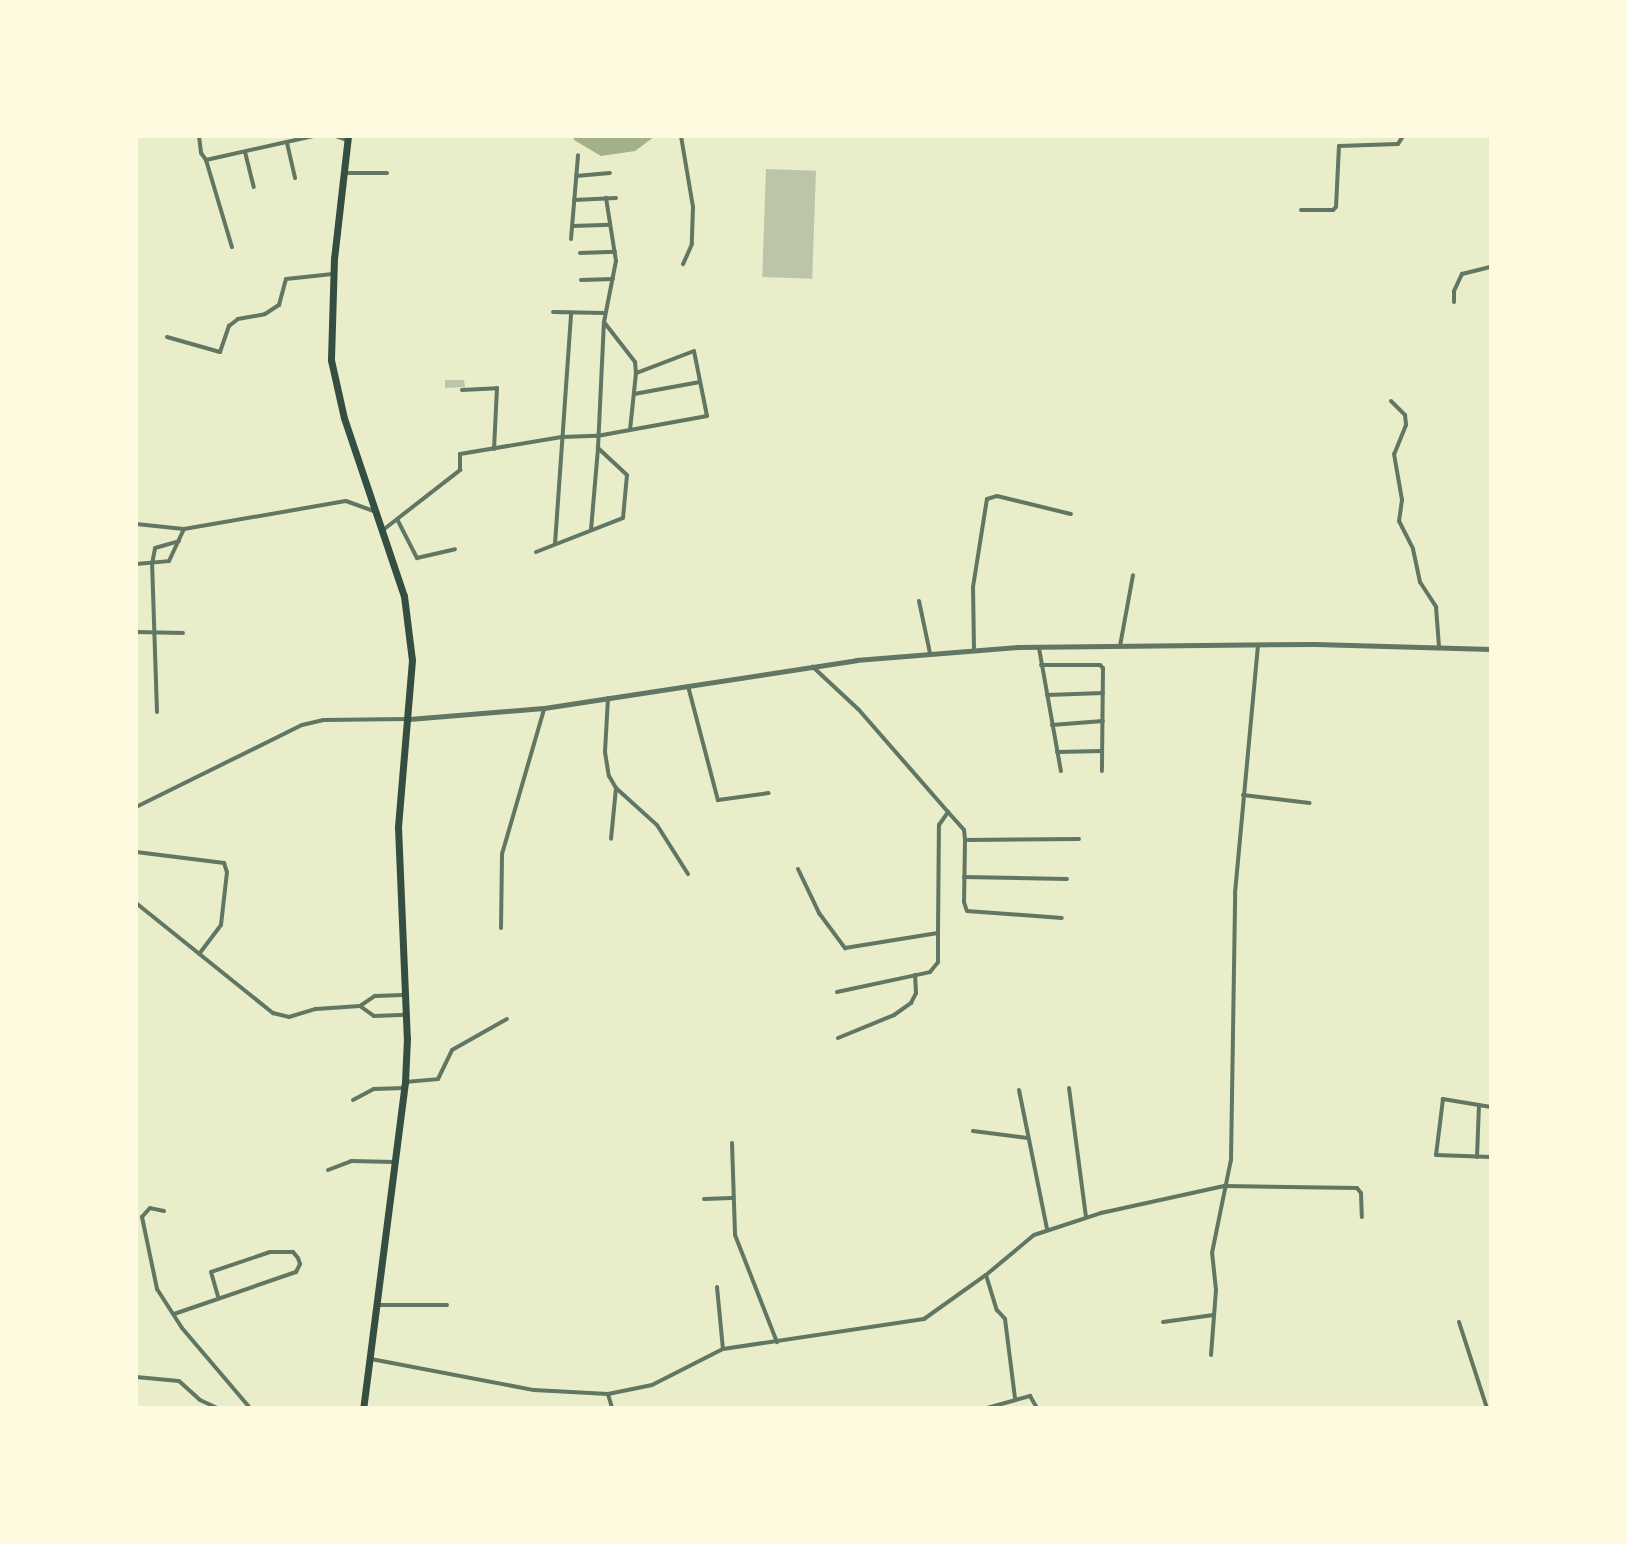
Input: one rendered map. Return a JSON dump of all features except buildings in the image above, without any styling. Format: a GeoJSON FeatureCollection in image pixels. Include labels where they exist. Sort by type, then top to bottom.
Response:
{"type":"FeatureCollection","features":[{"type":"Feature","properties":{"kind":"main road"},"geometry":{"type":"LineString","coordinates":[[348,138],[333,274],[333,371],[344,418],[404,596],[410,631],[409,719],[398,827],[407,1015],[404,1085],[363,1408]]}},
{"type":"Feature","properties":{"kind":"street"},"geometry":{"type":"LineString","coordinates":[[199,136],[201,153],[206,160],[232,247]]}},
{"type":"Feature","properties":{"kind":"street"},"geometry":{"type":"LineString","coordinates":[[206,160],[313,136]]}},
{"type":"Feature","properties":{"kind":"street"},"geometry":{"type":"LineString","coordinates":[[336,136],[348,138]]}},
{"type":"Feature","properties":{"kind":"street"},"geometry":{"type":"LineString","coordinates":[[681,136],[693,207],[692,244],[683,264]]}},
{"type":"Feature","properties":{"kind":"street"},"geometry":{"type":"LineString","coordinates":[[1301,210],[1333,210],[1336,207],[1339,146],[1398,144],[1403,136]]}},
{"type":"Feature","properties":{"kind":"street"},"geometry":{"type":"LineString","coordinates":[[287,143],[295,178]]}},
{"type":"Feature","properties":{"kind":"street"},"geometry":{"type":"LineString","coordinates":[[245,152],[254,187]]}},
{"type":"Feature","properties":{"kind":"street"},"geometry":{"type":"LineString","coordinates":[[571,239],[578,155]]}},
{"type":"Feature","properties":{"kind":"street"},"geometry":{"type":"LineString","coordinates":[[344,173],[370,176],[387,173]]}},
{"type":"Feature","properties":{"kind":"street"},"geometry":{"type":"LineString","coordinates":[[576,176],[610,173]]}},
{"type":"Feature","properties":{"kind":"street"},"geometry":{"type":"LineString","coordinates":[[591,530],[604,322],[615,252],[606,198]]}},
{"type":"Feature","properties":{"kind":"street"},"geometry":{"type":"LineString","coordinates":[[574,200],[616,198]]}},
{"type":"Feature","properties":{"kind":"street"},"geometry":{"type":"LineString","coordinates":[[572,226],[610,225]]}},
{"type":"Feature","properties":{"kind":"street"},"geometry":{"type":"LineString","coordinates":[[580,253],[615,252]]}},
{"type":"Feature","properties":{"kind":"street"},"geometry":{"type":"LineString","coordinates":[[1454,302],[1454,291],[1462,274],[1491,267]]}},
{"type":"Feature","properties":{"kind":"street"},"geometry":{"type":"LineString","coordinates":[[167,337],[215,354],[222,347],[229,326],[238,319],[265,314],[279,305],[286,279],[333,274]]}},
{"type":"Feature","properties":{"kind":"street"},"geometry":{"type":"LineString","coordinates":[[581,280],[613,279]]}},
{"type":"Feature","properties":{"kind":"street"},"geometry":{"type":"LineString","coordinates":[[553,312],[605,313]]}},
{"type":"Feature","properties":{"kind":"street"},"geometry":{"type":"LineString","coordinates":[[555,544],[571,313]]}},
{"type":"Feature","properties":{"kind":"street"},"geometry":{"type":"LineString","coordinates":[[604,322],[635,362],[630,430]]}},
{"type":"Feature","properties":{"kind":"street"},"geometry":{"type":"LineString","coordinates":[[382,531],[460,470],[460,454],[562,437],[597,436],[707,416],[694,351],[636,373]]}},
{"type":"Feature","properties":{"kind":"street"},"geometry":{"type":"LineString","coordinates":[[634,394],[700,382]]}},
{"type":"Feature","properties":{"kind":"street"},"geometry":{"type":"LineString","coordinates":[[462,390],[497,388],[494,449]]}},
{"type":"Feature","properties":{"kind":"street"},"geometry":{"type":"LineString","coordinates":[[1391,401],[1405,415],[1406,425],[1394,454],[1402,500],[1399,521],[1413,549],[1420,582],[1436,607],[1439,648]]}},
{"type":"Feature","properties":{"kind":"street"},"geometry":{"type":"LineString","coordinates":[[536,552],[623,518],[628,479],[598,448]]}},
{"type":"Feature","properties":{"kind":"street"},"geometry":{"type":"LineString","coordinates":[[974,650],[973,587],[987,499],[997,496],[1071,514]]}},
{"type":"Feature","properties":{"kind":"street"},"geometry":{"type":"LineString","coordinates":[[136,524],[184,529],[338,501],[355,503],[375,512]]}},
{"type":"Feature","properties":{"kind":"street"},"geometry":{"type":"LineString","coordinates":[[397,519],[417,558],[455,549]]}},
{"type":"Feature","properties":{"kind":"street"},"geometry":{"type":"LineString","coordinates":[[136,564],[169,561],[184,529]]}},
{"type":"Feature","properties":{"kind":"street"},"geometry":{"type":"LineString","coordinates":[[157,712],[152,564],[155,548],[179,541]]}},
{"type":"Feature","properties":{"kind":"street"},"geometry":{"type":"LineString","coordinates":[[1120,646],[1133,575]]}},
{"type":"Feature","properties":{"kind":"street"},"geometry":{"type":"LineString","coordinates":[[919,601],[930,653]]}},
{"type":"Feature","properties":{"kind":"street"},"geometry":{"type":"LineString","coordinates":[[136,632],[183,633]]}},
{"type":"Feature","properties":{"kind":"street"},"geometry":{"type":"LineString","coordinates":[[1211,1355],[1214,1315],[1212,1253],[1231,1160],[1235,893],[1258,645]]}},
{"type":"Feature","properties":{"kind":"street"},"geometry":{"type":"LineString","coordinates":[[136,807],[302,725],[323,720],[409,719],[544,708],[813,667],[930,653],[1039,646],[1258,645],[1491,649]]}},
{"type":"Feature","properties":{"kind":"street"},"geometry":{"type":"LineString","coordinates":[[1039,646],[1061,771]]}},
{"type":"Feature","properties":{"kind":"street"},"geometry":{"type":"LineString","coordinates":[[1041,665],[1100,665],[1104,672],[1102,771]]}},
{"type":"Feature","properties":{"kind":"street"},"geometry":{"type":"LineString","coordinates":[[813,667],[858,709],[964,830],[964,902],[971,913],[1062,918]]}},
{"type":"Feature","properties":{"kind":"street"},"geometry":{"type":"LineString","coordinates":[[688,686],[718,800],[769,793]]}},
{"type":"Feature","properties":{"kind":"street"},"geometry":{"type":"LineString","coordinates":[[1047,695],[1103,693]]}},
{"type":"Feature","properties":{"kind":"street"},"geometry":{"type":"LineString","coordinates":[[608,698],[605,752],[609,776],[616,788],[657,825],[688,874]]}},
{"type":"Feature","properties":{"kind":"street"},"geometry":{"type":"LineString","coordinates":[[501,928],[502,854],[544,708]]}},
{"type":"Feature","properties":{"kind":"street"},"geometry":{"type":"LineString","coordinates":[[1052,725],[1103,721]]}},
{"type":"Feature","properties":{"kind":"street"},"geometry":{"type":"LineString","coordinates":[[1057,752],[1102,751]]}},
{"type":"Feature","properties":{"kind":"street"},"geometry":{"type":"LineString","coordinates":[[611,839],[616,788]]}},
{"type":"Feature","properties":{"kind":"street"},"geometry":{"type":"LineString","coordinates":[[1243,795],[1310,803]]}},
{"type":"Feature","properties":{"kind":"street"},"geometry":{"type":"LineString","coordinates":[[837,992],[930,972],[938,962],[939,825],[948,812]]}},
{"type":"Feature","properties":{"kind":"street"},"geometry":{"type":"LineString","coordinates":[[965,840],[1079,839]]}},
{"type":"Feature","properties":{"kind":"street"},"geometry":{"type":"LineString","coordinates":[[136,852],[224,863],[227,872],[221,925],[199,954]]}},
{"type":"Feature","properties":{"kind":"street"},"geometry":{"type":"LineString","coordinates":[[798,869],[819,913],[845,948],[938,933]]}},
{"type":"Feature","properties":{"kind":"street"},"geometry":{"type":"LineString","coordinates":[[964,877],[1067,879]]}},
{"type":"Feature","properties":{"kind":"street"},"geometry":{"type":"LineString","coordinates":[[136,903],[273,1013],[289,1017],[316,1009],[360,1006],[375,996],[406,995]]}},
{"type":"Feature","properties":{"kind":"street"},"geometry":{"type":"LineString","coordinates":[[838,1038],[894,1015],[911,1003],[916,993],[915,975]]}},
{"type":"Feature","properties":{"kind":"street"},"geometry":{"type":"LineString","coordinates":[[360,1006],[374,1016],[407,1015]]}},
{"type":"Feature","properties":{"kind":"street"},"geometry":{"type":"LineString","coordinates":[[353,1100],[374,1089],[438,1079],[452,1050],[507,1019]]}},
{"type":"Feature","properties":{"kind":"street"},"geometry":{"type":"LineString","coordinates":[[1069,1088],[1086,1217]]}},
{"type":"Feature","properties":{"kind":"street"},"geometry":{"type":"LineString","coordinates":[[1019,1090],[1047,1229]]}},
{"type":"Feature","properties":{"kind":"street"},"geometry":{"type":"LineString","coordinates":[[1491,1107],[1443,1099],[1436,1155],[1491,1157]]}},
{"type":"Feature","properties":{"kind":"street"},"geometry":{"type":"LineString","coordinates":[[1477,1157],[1479,1105]]}},
{"type":"Feature","properties":{"kind":"street"},"geometry":{"type":"LineString","coordinates":[[973,1131],[1028,1138]]}},
{"type":"Feature","properties":{"kind":"street"},"geometry":{"type":"LineString","coordinates":[[732,1143],[735,1235],[777,1342]]}},
{"type":"Feature","properties":{"kind":"street"},"geometry":{"type":"LineString","coordinates":[[328,1170],[351,1161],[394,1162]]}},
{"type":"Feature","properties":{"kind":"street"},"geometry":{"type":"LineString","coordinates":[[368,1358],[534,1390],[608,1394],[652,1385],[723,1349],[924,1319],[986,1275],[1021,1243],[1047,1229],[1086,1217],[1224,1186],[1357,1188],[1361,1193],[1362,1217]]}},
{"type":"Feature","properties":{"kind":"street"},"geometry":{"type":"LineString","coordinates":[[704,1199],[732,1198]]}},
{"type":"Feature","properties":{"kind":"street"},"geometry":{"type":"LineString","coordinates":[[164,1211],[150,1208],[142,1217],[155,1284],[182,1328],[250,1408]]}},
{"type":"Feature","properties":{"kind":"street"},"geometry":{"type":"LineString","coordinates":[[174,1314],[218,1296],[296,1272],[300,1264],[298,1258],[293,1252],[270,1252],[211,1272],[218,1296]]}},
{"type":"Feature","properties":{"kind":"street"},"geometry":{"type":"LineString","coordinates":[[986,1275],[994,1301],[1005,1319],[1015,1398]]}},
{"type":"Feature","properties":{"kind":"street"},"geometry":{"type":"LineString","coordinates":[[717,1287],[723,1349]]}},
{"type":"Feature","properties":{"kind":"street"},"geometry":{"type":"LineString","coordinates":[[376,1305],[447,1305]]}},
{"type":"Feature","properties":{"kind":"street"},"geometry":{"type":"LineString","coordinates":[[1163,1322],[1214,1315]]}},
{"type":"Feature","properties":{"kind":"street"},"geometry":{"type":"LineString","coordinates":[[1459,1322],[1487,1408]]}},
{"type":"Feature","properties":{"kind":"street"},"geometry":{"type":"LineString","coordinates":[[136,1377],[179,1381],[200,1400],[217,1408]]}},
{"type":"Feature","properties":{"kind":"street"},"geometry":{"type":"LineString","coordinates":[[608,1394],[612,1408]]}},
{"type":"Feature","properties":{"kind":"street"},"geometry":{"type":"LineString","coordinates":[[987,1408],[1030,1396],[1037,1408]]}},
{"type":"Feature","properties":{"kind":"shaded area"},"geometry":{"type":"Polygon","coordinates":[[[573,136],[655,136],[635,151],[601,156],[574,140],[573,136]]]}}]}
